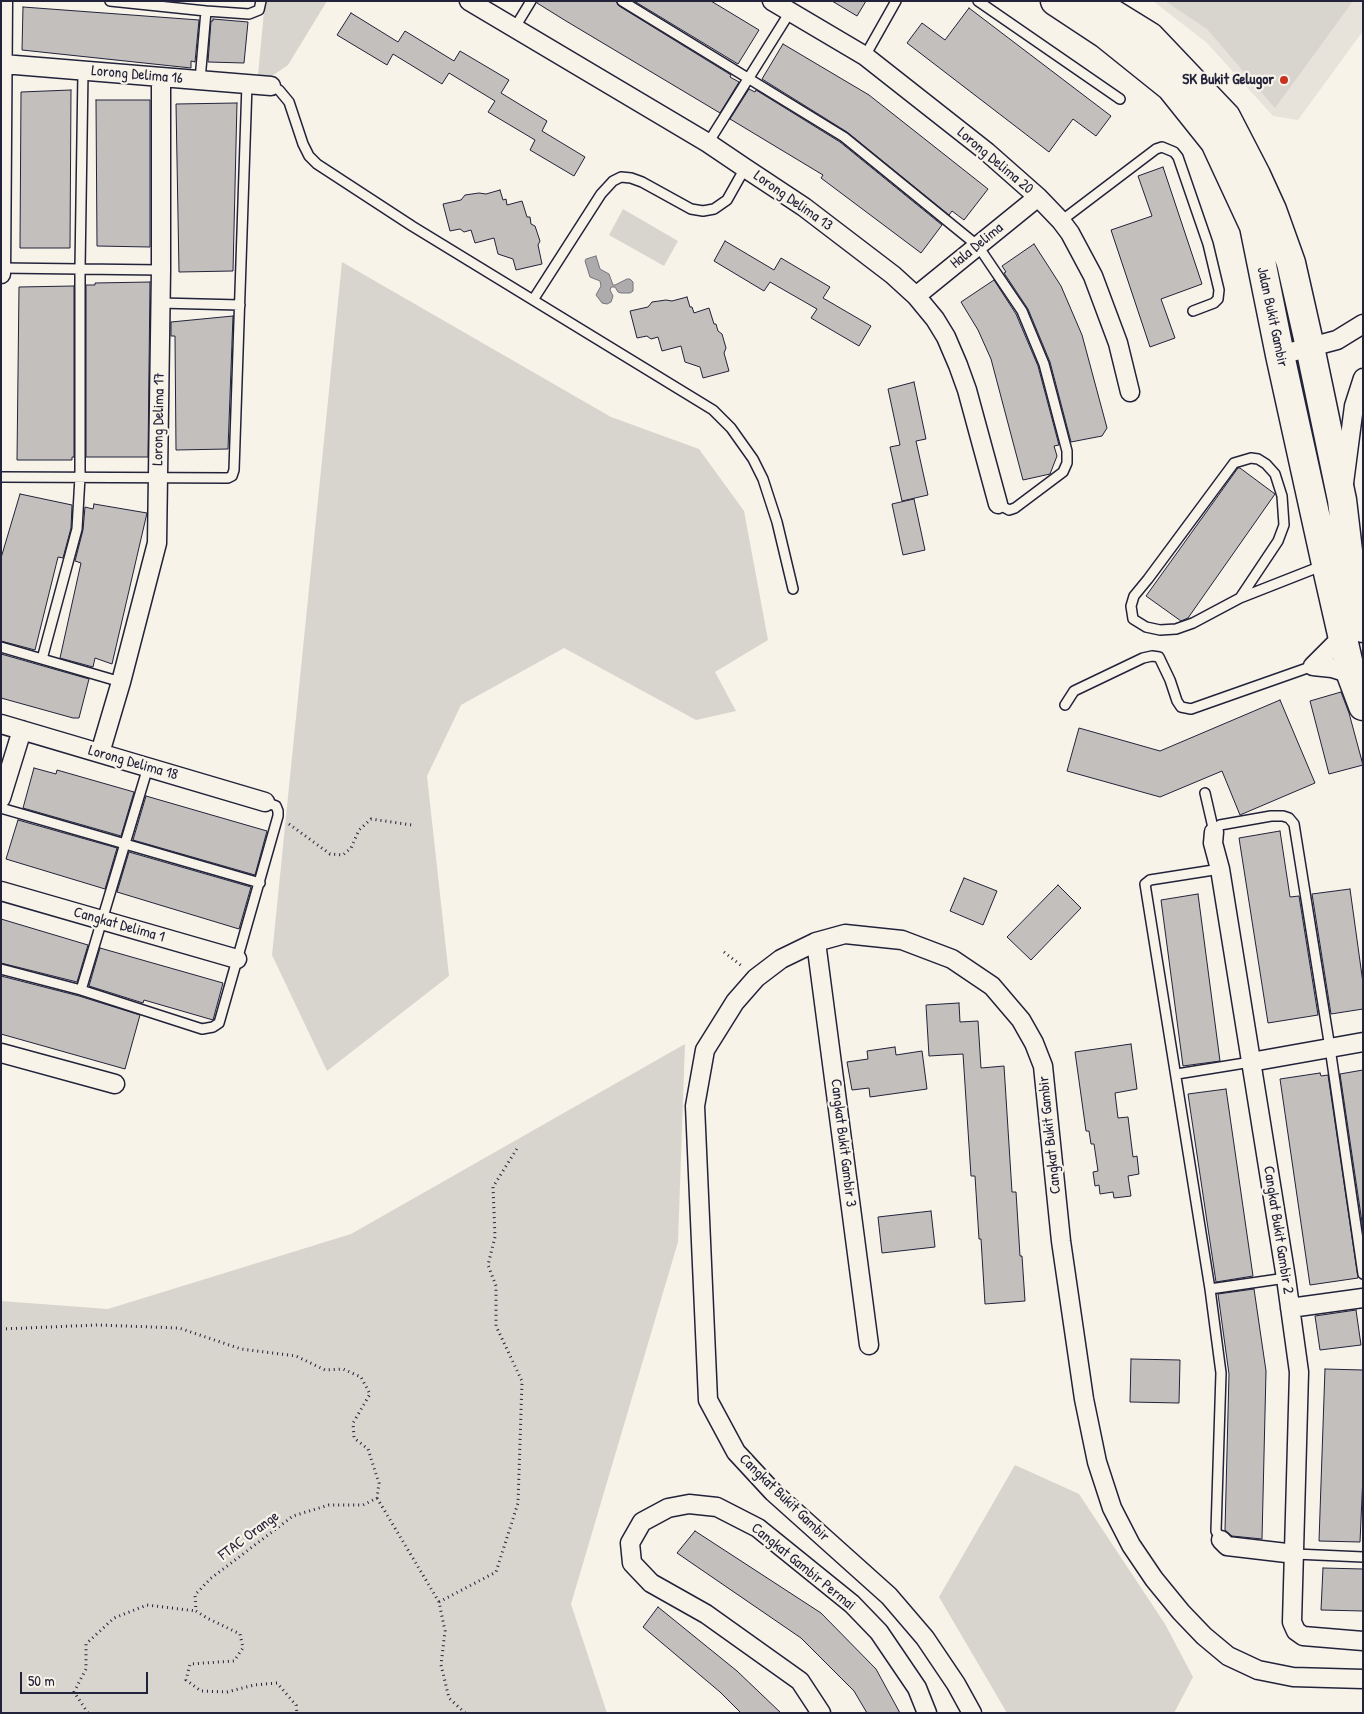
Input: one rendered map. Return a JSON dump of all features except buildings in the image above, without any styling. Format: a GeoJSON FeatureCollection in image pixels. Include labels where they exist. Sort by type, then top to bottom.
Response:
{"type":"FeatureCollection","features":[{"type":"Feature","properties":{"kind":"main road","name":"Jalan Bukit Gambir"},"geometry":{"type":"LineString","coordinates":[[1055,1],[1105,34],[1171,87],[1215,142],[1254,226],[1326,564],[1352,631]]}},
{"type":"Feature","properties":{"kind":"main road","name":"Jalan Bukit Gambir"},"geometry":{"type":"LineString","coordinates":[[1092,1],[1150,37],[1226,118],[1256,175],[1291,262],[1342,500],[1352,585],[1351,674],[1363,706]]}},
{"type":"Feature","properties":{"kind":"street"},"geometry":{"type":"LineString","coordinates":[[1,274],[3,1]]}},
{"type":"Feature","properties":{"kind":"street","name":"Lorong Delima 13"},"geometry":{"type":"LineString","coordinates":[[469,1],[708,143],[804,207],[893,275],[916,296],[935,319],[946,337],[958,365],[998,504]]}},
{"type":"Feature","properties":{"kind":"street","name":"Lorong Delima 20"},"geometry":{"type":"LineString","coordinates":[[772,1],[865,56],[987,152],[1062,221],[1094,276],[1118,343],[1130,392]]}},
{"type":"Feature","properties":{"kind":"street","name":"Lorong Delima 16"},"geometry":{"type":"LineString","coordinates":[[3,64],[271,86]]}},
{"type":"Feature","properties":{"kind":"street","name":"Lorong Delima 17"},"geometry":{"type":"LineString","coordinates":[[100,753],[121,682],[157,543],[161,270],[161,78]]}},
{"type":"Feature","properties":{"kind":"street","name":"Hala Delima"},"geometry":{"type":"LineString","coordinates":[[916,296],[1038,197]]}},
{"type":"Feature","properties":{"kind":"street"},"geometry":{"type":"LineString","coordinates":[[1280,355],[1337,340],[1363,324]]}},
{"type":"Feature","properties":{"kind":"street"},"geometry":{"type":"LineString","coordinates":[[1342,500],[1354,406],[1363,378]]}},
{"type":"Feature","properties":{"kind":"street"},"geometry":{"type":"LineString","coordinates":[[1313,666],[1336,643],[1352,631]]}},
{"type":"Feature","properties":{"kind":"street"},"geometry":{"type":"LineString","coordinates":[[1313,666],[1332,668],[1351,674]]}},
{"type":"Feature","properties":{"kind":"street","name":"Lorong Delima 18"},"geometry":{"type":"LineString","coordinates":[[1,724],[265,802]]}},
{"type":"Feature","properties":{"kind":"street"},"geometry":{"type":"LineString","coordinates":[[1,798],[22,730]]}},
{"type":"Feature","properties":{"kind":"street","name":"Cangkat Bukit Gambir 2"},"geometry":{"type":"LineString","coordinates":[[1214,832],[1213,843],[1220,869],[1286,1278],[1299,1372],[1292,1622],[1296,1631],[1303,1636],[1363,1640]]}},
{"type":"Feature","properties":{"kind":"street","name":"Cangkat Delima 1"},"geometry":{"type":"LineString","coordinates":[[1,892],[238,959]]}},
{"type":"Feature","properties":{"kind":"street","name":"Cangkat Bukit Gambir"},"geometry":{"type":"LineString","coordinates":[[972,1713],[956,1684],[925,1638],[889,1596],[773,1492],[736,1452],[708,1400],[695,1106],[705,1050],[735,1002],[756,978],[781,960],[816,942],[845,934],[902,940],[952,959],[992,986],[1021,1020],[1034,1043],[1043,1066],[1061,1241],[1084,1399],[1096,1462],[1112,1508],[1131,1546],[1154,1579],[1181,1612],[1204,1636],[1228,1656],[1258,1670],[1293,1676],[1363,1679]]}},
{"type":"Feature","properties":{"kind":"street","name":"Cangkat Bukit Gambir 3"},"geometry":{"type":"LineString","coordinates":[[816,942],[869,1345]]}},
{"type":"Feature","properties":{"kind":"street"},"geometry":{"type":"LineString","coordinates":[[1251,1062],[1363,1042]]}},
{"type":"Feature","properties":{"kind":"street"},"geometry":{"type":"LineString","coordinates":[[1,1053],[115,1084]]}},
{"type":"Feature","properties":{"kind":"street"},"geometry":{"type":"LineString","coordinates":[[1290,1308],[1363,1298]]}},
{"type":"Feature","properties":{"kind":"street","name":"Cangkat Gambir Permai"},"geometry":{"type":"LineString","coordinates":[[821,1713],[800,1681],[706,1614],[651,1583],[632,1563],[630,1543],[642,1522],[668,1508],[689,1504],[718,1507],[758,1528],[852,1604],[880,1632],[914,1683],[927,1713]]}},
{"type":"Feature","properties":{"kind":"street"},"geometry":{"type":"LineString","coordinates":[[1221,1540],[1227,1546],[1295,1554]]}},
{"type":"Feature","properties":{"kind":"lane"},"geometry":{"type":"LineString","coordinates":[[110,1],[250,14],[258,10],[261,1]]}},
{"type":"Feature","properties":{"kind":"lane"},"geometry":{"type":"LineString","coordinates":[[514,29],[531,1]]}},
{"type":"Feature","properties":{"kind":"lane"},"geometry":{"type":"LineString","coordinates":[[622,1],[844,137],[978,246],[1022,311],[1044,364],[1067,451],[1068,463],[1063,472],[1015,508],[1009,510],[998,504]]}},
{"type":"Feature","properties":{"kind":"lane"},"geometry":{"type":"LineString","coordinates":[[865,56],[896,1]]}},
{"type":"Feature","properties":{"kind":"lane"},"geometry":{"type":"LineString","coordinates":[[978,1],[1120,99]]}},
{"type":"Feature","properties":{"kind":"lane"},"geometry":{"type":"LineString","coordinates":[[200,80],[206,11]]}},
{"type":"Feature","properties":{"kind":"lane"},"geometry":{"type":"LineString","coordinates":[[708,143],[790,12]]}},
{"type":"Feature","properties":{"kind":"lane"},"geometry":{"type":"LineString","coordinates":[[42,658],[77,528],[80,477],[80,270],[83,71]]}},
{"type":"Feature","properties":{"kind":"lane"},"geometry":{"type":"LineString","coordinates":[[1,477],[228,478],[232,476],[234,470],[247,84]]}},
{"type":"Feature","properties":{"kind":"lane"},"geometry":{"type":"LineString","coordinates":[[271,86],[279,90],[289,102],[303,144],[309,156],[317,164],[412,226],[713,410],[731,428],[753,459],[763,479],[777,522],[793,590]]}},
{"type":"Feature","properties":{"kind":"lane"},"geometry":{"type":"LineString","coordinates":[[1062,221],[1156,149],[1162,147],[1174,152],[1178,157],[1208,244],[1219,290],[1218,299],[1214,303],[1193,311]]}},
{"type":"Feature","properties":{"kind":"lane"},"geometry":{"type":"LineString","coordinates":[[533,300],[601,194],[613,181],[621,177],[631,178],[691,209],[703,211],[714,209],[727,200],[745,168]]}},
{"type":"Feature","properties":{"kind":"lane"},"geometry":{"type":"LineString","coordinates":[[1,268],[161,270]]}},
{"type":"Feature","properties":{"kind":"lane"},"geometry":{"type":"LineString","coordinates":[[160,303],[240,305]]}},
{"type":"Feature","properties":{"kind":"lane"},"geometry":{"type":"LineString","coordinates":[[1240,598],[1278,541],[1284,525],[1282,496],[1275,474],[1266,464],[1258,459],[1251,458],[1234,463],[1134,596],[1131,606],[1134,618],[1146,627],[1160,630],[1176,629],[1193,623],[1240,598],[1326,564]]}},
{"type":"Feature","properties":{"kind":"lane"},"geometry":{"type":"LineString","coordinates":[[1,647],[121,682]]}},
{"type":"Feature","properties":{"kind":"lane"},"geometry":{"type":"LineString","coordinates":[[1065,704],[1074,691],[1085,684],[1143,658],[1152,656],[1159,657],[1181,707],[1191,709],[1313,666]]}},
{"type":"Feature","properties":{"kind":"lane"},"geometry":{"type":"LineString","coordinates":[[81,990],[148,767]]}},
{"type":"Feature","properties":{"kind":"lane"},"geometry":{"type":"LineString","coordinates":[[1205,793],[1214,832]]}},
{"type":"Feature","properties":{"kind":"lane"},"geometry":{"type":"LineString","coordinates":[[1,969],[81,990],[202,1029],[213,1027],[219,1023],[278,816],[276,806],[265,802]]}},
{"type":"Feature","properties":{"kind":"lane"},"geometry":{"type":"LineString","coordinates":[[1,808],[260,883]]}},
{"type":"Feature","properties":{"kind":"lane"},"geometry":{"type":"LineString","coordinates":[[1214,832],[1220,825],[1271,816],[1289,818],[1294,824],[1330,1048],[1363,1274]]}},
{"type":"Feature","properties":{"kind":"lane"},"geometry":{"type":"LineString","coordinates":[[1220,869],[1150,880],[1145,884],[1177,1074],[1221,1373],[1216,1531],[1221,1540]]}},
{"type":"Feature","properties":{"kind":"lane"},"geometry":{"type":"LineString","coordinates":[[1177,1074],[1251,1062]]}},
{"type":"Feature","properties":{"kind":"lane"},"geometry":{"type":"LineString","coordinates":[[1210,1289],[1286,1278]]}},
{"type":"Feature","properties":{"kind":"lane"},"geometry":{"type":"LineString","coordinates":[[1295,1554],[1363,1557]]}},
{"type":"Feature","properties":{"kind":"path"},"geometry":{"type":"LineString","coordinates":[[278,816],[330,854],[343,855],[351,848],[359,830],[371,819],[412,825]]}},
{"type":"Feature","properties":{"kind":"path"},"geometry":{"type":"LineString","coordinates":[[724,952],[756,978]]}},
{"type":"Feature","properties":{"kind":"path"},"geometry":{"type":"LineString","coordinates":[[439,1602],[496,1572],[518,1503],[522,1381],[496,1326],[496,1286],[488,1265],[495,1237],[493,1187],[518,1147]]}},
{"type":"Feature","properties":{"kind":"path"},"geometry":{"type":"LineString","coordinates":[[1,1329],[98,1325],[179,1328],[241,1349],[296,1356],[325,1370],[343,1369],[361,1377],[370,1394],[353,1423],[354,1438],[368,1449],[379,1483],[377,1498],[439,1602],[446,1631],[441,1665],[449,1698],[465,1713]]}},
{"type":"Feature","properties":{"kind":"path","name":"FTAC Orange"},"geometry":{"type":"LineString","coordinates":[[196,1611],[195,1595],[210,1579],[293,1516],[329,1506],[364,1505],[377,1498]]}},
{"type":"Feature","properties":{"kind":"path"},"geometry":{"type":"LineString","coordinates":[[88,1713],[74,1692],[86,1669],[86,1644],[114,1618],[147,1605],[196,1611],[240,1634],[243,1648],[234,1661],[190,1664],[186,1680],[201,1691],[226,1692],[254,1685],[277,1683],[296,1705],[297,1713]]}},
{"type":"Feature","properties":{"kind":"shaded area"},"geometry":{"type":"Polygon","coordinates":[[[265,1],[327,1],[288,65],[272,76],[258,75],[265,1]]]}},
{"type":"Feature","properties":{"kind":"shaded area","name":"SK Bukit Gelugor"},"geometry":{"type":"Polygon","coordinates":[[[1153,1],[1363,1],[1363,31],[1298,120],[1273,116],[1207,43],[1153,1]]]}},
{"type":"Feature","properties":{"kind":"shaded area","name":"SK Bukit Gelugor"},"geometry":{"type":"Polygon","coordinates":[[[1165,1],[1353,1],[1275,108],[1207,29],[1165,1]]]}},
{"type":"Feature","properties":{"kind":"shaded area"},"geometry":{"type":"Polygon","coordinates":[[[623,209],[678,241],[664,266],[609,235],[623,209]]]}},
{"type":"Feature","properties":{"kind":"shaded area"},"geometry":{"type":"Polygon","coordinates":[[[596,256],[600,269],[609,274],[613,285],[630,279],[633,282],[633,291],[621,293],[615,287],[611,287],[610,290],[613,296],[611,302],[607,304],[602,303],[596,295],[601,286],[600,281],[590,277],[585,261],[596,256]]]}},
{"type":"Feature","properties":{"kind":"shaded area"},"geometry":{"type":"Polygon","coordinates":[[[342,262],[611,417],[699,449],[744,511],[768,640],[715,672],[736,711],[696,720],[564,648],[461,705],[427,776],[449,976],[327,1071],[272,955],[342,262]]]}},
{"type":"Feature","properties":{"kind":"shaded area"},"geometry":{"type":"Polygon","coordinates":[[[685,1044],[678,1242],[571,1604],[607,1713],[1,1713],[1,1301],[108,1309],[351,1234],[685,1044]]]}},
{"type":"Feature","properties":{"kind":"shaded area"},"geometry":{"type":"Polygon","coordinates":[[[1015,1465],[1079,1494],[1165,1624],[1193,1677],[1174,1713],[1007,1713],[939,1597],[1015,1465]]]}},
{"type":"Feature","properties":{"kind":"place","name":"SK Bukit Gelugor"},"geometry":{"type":"Point","coordinates":[1284,80]}}]}
